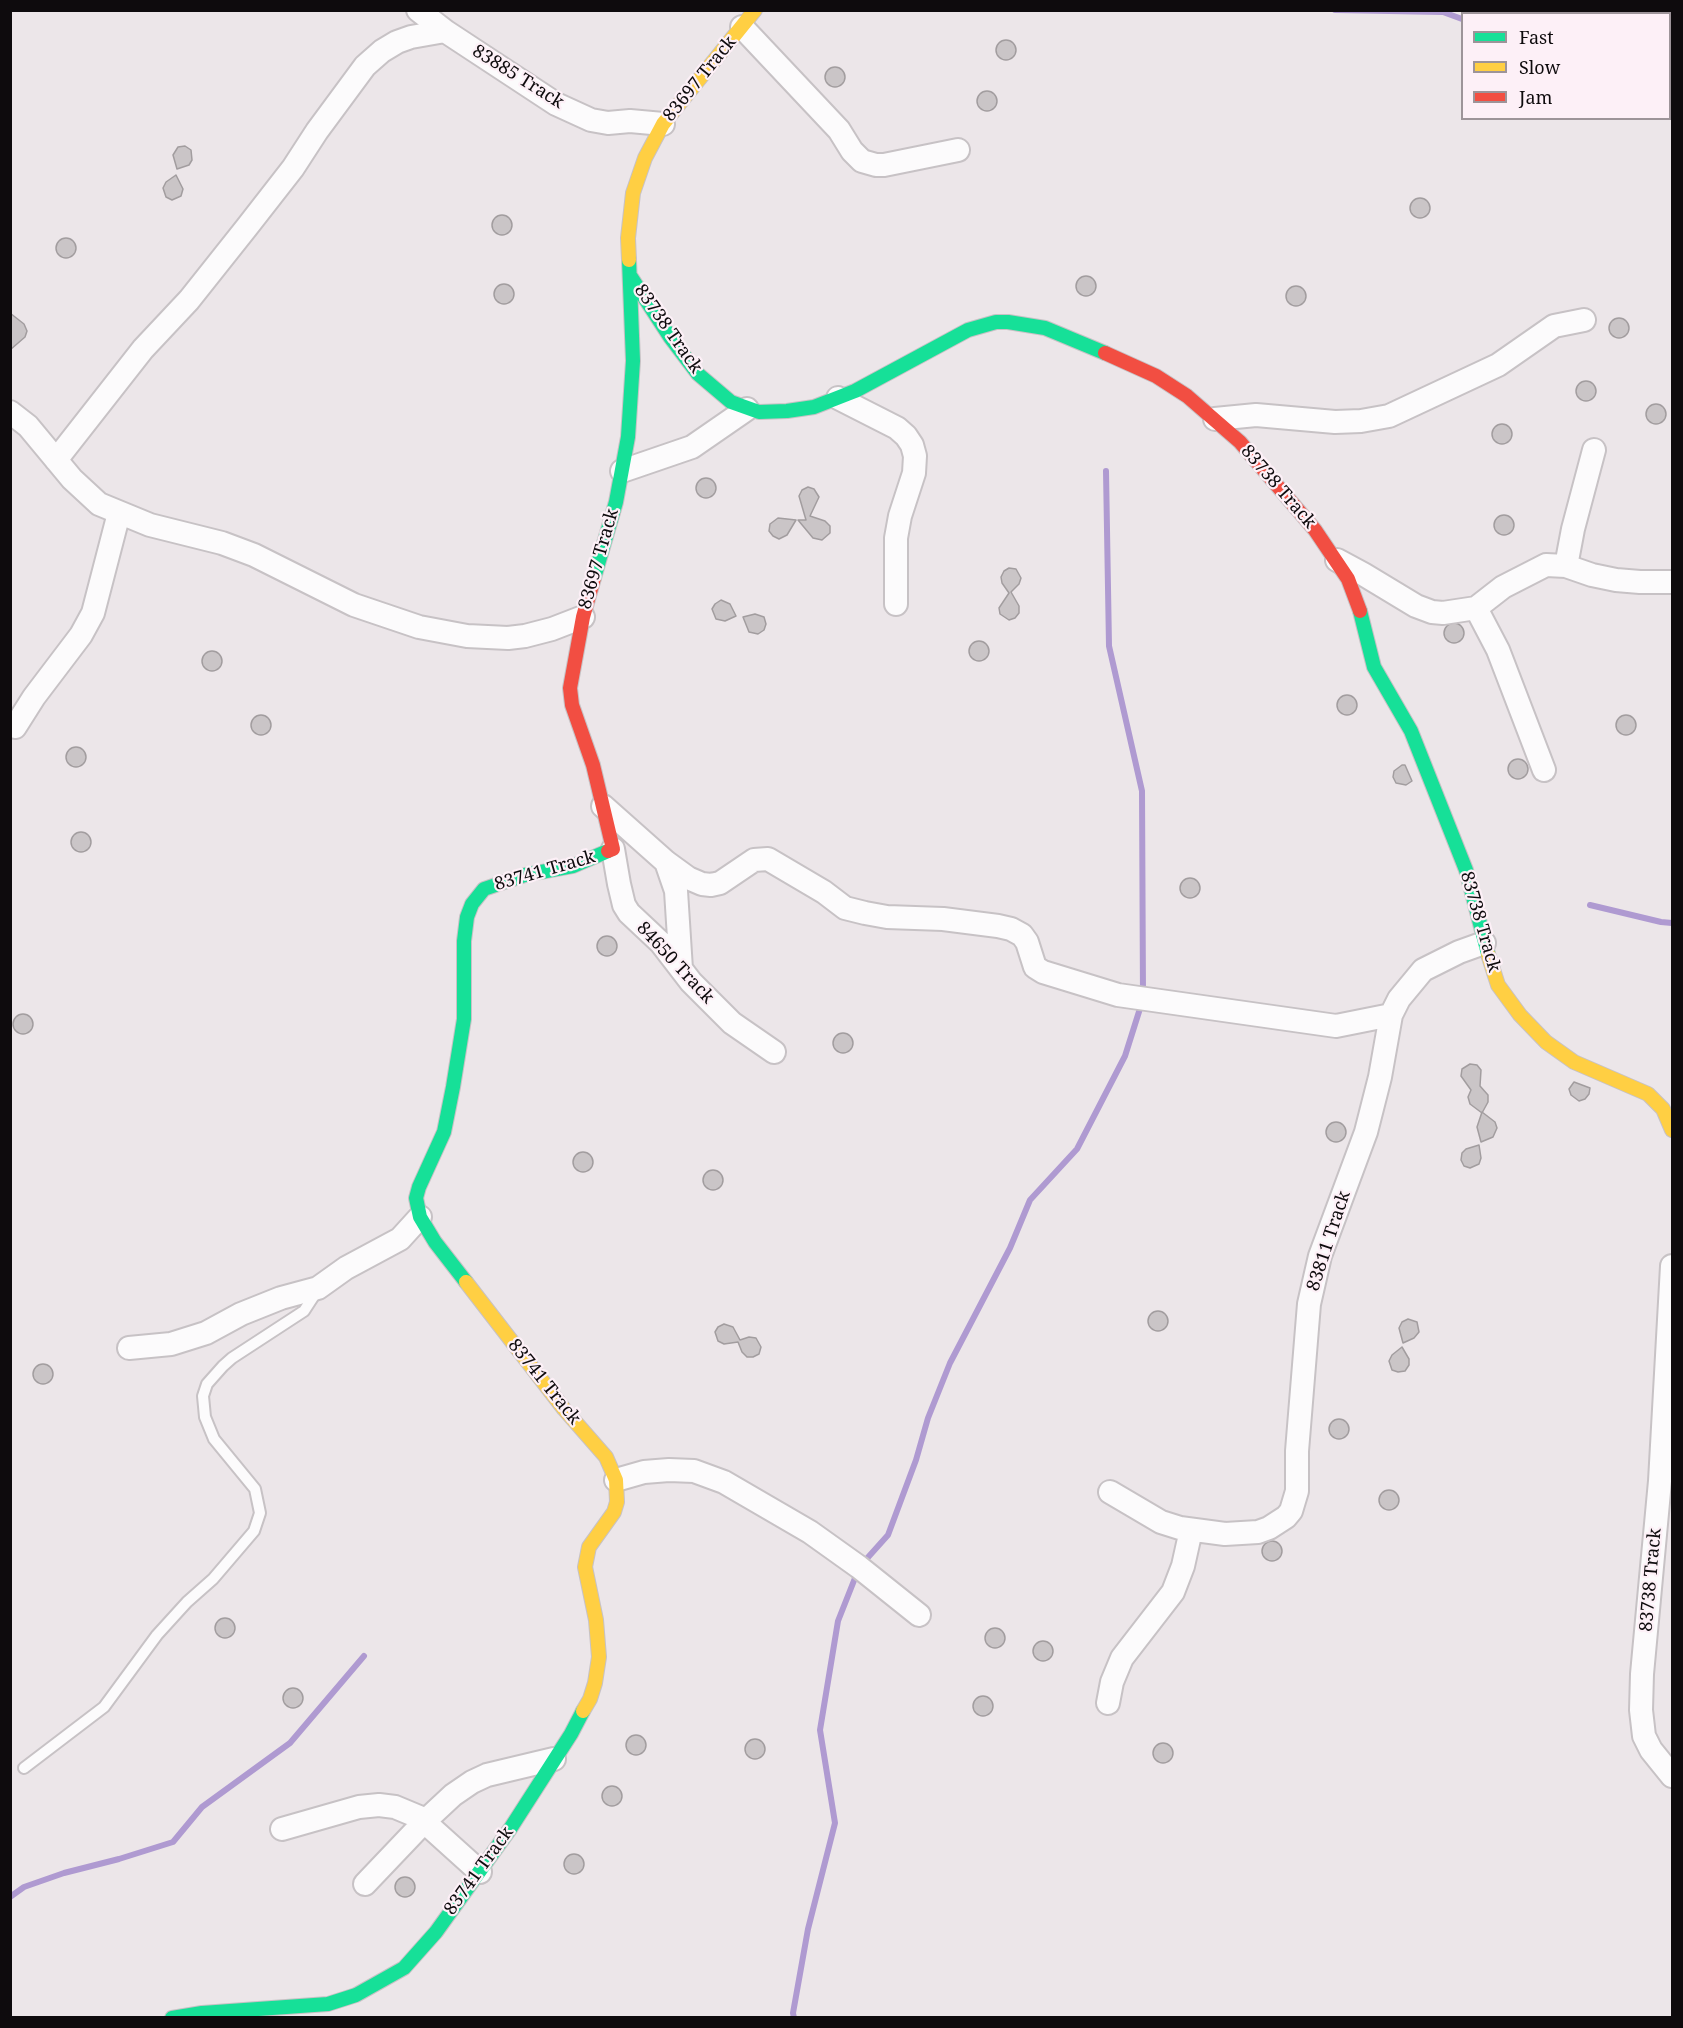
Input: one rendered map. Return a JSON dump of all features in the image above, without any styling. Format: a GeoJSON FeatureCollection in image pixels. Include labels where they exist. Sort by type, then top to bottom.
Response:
{"type":"FeatureCollection","features":[{"type":"Feature","properties":{"kind":"street","name":"83885 Track"},"geometry":{"type":"LineString","coordinates":[[418,10],[445,31],[555,104],[591,120],[608,123],[630,121],[663,124]]}},
{"type":"Feature","properties":{"kind":"street"},"geometry":{"type":"LineString","coordinates":[[748,19],[862,161],[884,165],[958,150]]}},
{"type":"Feature","properties":{"kind":"street","name":"83697 Track"},"geometry":{"type":"LineString","coordinates":[[10,412],[28,426],[86,493],[99,504],[150,525],[222,543],[254,555],[354,605],[419,627],[467,636],[508,638],[552,629],[583,617],[616,502],[631,409],[633,373],[628,238],[633,193],[645,158],[663,124],[748,19]]}},
{"type":"Feature","properties":{"kind":"street"},"geometry":{"type":"LineString","coordinates":[[56,460],[143,349],[189,300],[254,218],[365,66],[382,51],[398,42],[411,37],[445,31]]}},
{"type":"Feature","properties":{"kind":"street","name":"83738 Track"},"geometry":{"type":"LineString","coordinates":[[631,276],[688,362],[699,374],[731,402],[759,412],[814,407],[838,398],[879,379],[951,337],[996,322],[1045,328],[1132,364],[1187,396],[1240,442],[1279,487],[1337,560],[1355,594],[1374,667],[1411,731],[1466,870],[1484,943],[1498,985],[1520,1015],[1546,1042],[1574,1062],[1648,1094],[1663,1109],[1672,1130]]}},
{"type":"Feature","properties":{"kind":"street"},"geometry":{"type":"LineString","coordinates":[[1215,419],[1256,415],[1335,422],[1361,421],[1389,416],[1498,365],[1554,326],[1584,320]]}},
{"type":"Feature","properties":{"kind":"street"},"geometry":{"type":"LineString","coordinates":[[838,398],[897,428],[912,445],[915,456],[914,473],[900,516],[896,538],[896,604]]}},
{"type":"Feature","properties":{"kind":"street"},"geometry":{"type":"LineString","coordinates":[[622,471],[692,447],[747,409]]}},
{"type":"Feature","properties":{"kind":"street"},"geometry":{"type":"LineString","coordinates":[[1566,567],[1573,530],[1594,450]]}},
{"type":"Feature","properties":{"kind":"street"},"geometry":{"type":"LineString","coordinates":[[15,727],[34,697],[81,635],[93,614],[119,513]]}},
{"type":"Feature","properties":{"kind":"street"},"geometry":{"type":"LineString","coordinates":[[1337,560],[1422,609],[1443,613],[1476,608],[1503,587],[1546,565],[1566,567],[1616,580],[1672,582]]}},
{"type":"Feature","properties":{"kind":"street"},"geometry":{"type":"LineString","coordinates":[[1476,608],[1498,650],[1544,770]]}},
{"type":"Feature","properties":{"kind":"street","name":"83741 Track"},"geometry":{"type":"LineString","coordinates":[[172,2018],[202,2013],[328,2004],[356,1995],[392,1976],[414,1959],[480,1872],[535,1792],[581,1718],[595,1683],[599,1657],[596,1620],[585,1567],[589,1547],[610,1521],[614,1512],[617,1502],[616,1480],[606,1457],[564,1409],[435,1242],[420,1216],[416,1198],[444,1132],[453,1087],[464,1019],[464,941],[467,917],[472,904],[484,889],[493,885],[525,875],[573,866],[613,849],[593,765],[571,696],[571,676],[583,617]]}},
{"type":"Feature","properties":{"kind":"street"},"geometry":{"type":"LineString","coordinates":[[603,806],[666,862],[688,878],[702,884],[720,883],[754,860],[768,859],[824,891],[845,908],[865,914],[943,920],[1011,929],[1022,935],[1027,942],[1035,967],[1043,972],[1118,995],[1336,1026],[1391,1015]]}},
{"type":"Feature","properties":{"kind":"street","name":"84650 Track"},"geometry":{"type":"LineString","coordinates":[[613,849],[626,909],[661,943],[691,982],[732,1023],[774,1052]]}},
{"type":"Feature","properties":{"kind":"street"},"geometry":{"type":"LineString","coordinates":[[666,862],[676,891],[681,969]]}},
{"type":"Feature","properties":{"kind":"street","name":"83811 Track"},"geometry":{"type":"LineString","coordinates":[[1110,1492],[1161,1522],[1186,1529],[1225,1534],[1258,1532],[1286,1517],[1294,1505],[1297,1491],[1297,1451],[1309,1304],[1320,1256],[1366,1132],[1380,1077],[1391,1015],[1399,999],[1423,970],[1459,952],[1484,943]]}},
{"type":"Feature","properties":{"kind":"street"},"geometry":{"type":"LineString","coordinates":[[129,1348],[171,1344],[206,1333],[241,1314],[280,1298],[318,1288],[346,1268],[400,1239],[420,1216]]}},
{"type":"Feature","properties":{"kind":"street","name":"83738 Track"},"geometry":{"type":"LineString","coordinates":[[1672,1266],[1660,1481],[1642,1674],[1641,1710],[1644,1736],[1651,1750],[1672,1776]]}},
{"type":"Feature","properties":{"kind":"street"},"geometry":{"type":"LineString","coordinates":[[616,1480],[644,1472],[669,1470],[694,1471],[724,1482],[810,1532],[859,1567],[919,1615]]}},
{"type":"Feature","properties":{"kind":"street"},"geometry":{"type":"LineString","coordinates":[[1108,1703],[1112,1682],[1122,1658],[1173,1592],[1183,1566],[1186,1529]]}},
{"type":"Feature","properties":{"kind":"street"},"geometry":{"type":"LineString","coordinates":[[364,1884],[453,1795],[487,1775],[554,1759]]}},
{"type":"Feature","properties":{"kind":"street"},"geometry":{"type":"LineString","coordinates":[[282,1829],[359,1808],[379,1805],[409,1812],[424,1822],[480,1872]]}},
{"type":"Feature","properties":{"kind":"lane"},"geometry":{"type":"LineString","coordinates":[[24,1768],[104,1707],[157,1635],[187,1602],[213,1579],[254,1531],[260,1513],[255,1489],[214,1438],[205,1417],[203,1396],[207,1384],[216,1373],[232,1358],[304,1311],[318,1288]]}},
{"type":"Feature","properties":{"kind":"building"},"geometry":{"type":"Polygon","coordinates":[[[1006,40],[1013,43],[1016,50],[1013,57],[1006,60],[999,57],[996,50],[999,43],[1006,40]]]}},
{"type":"Feature","properties":{"kind":"building"},"geometry":{"type":"Polygon","coordinates":[[[835,67],[842,70],[845,77],[842,84],[835,87],[828,84],[825,77],[828,70],[835,67]]]}},
{"type":"Feature","properties":{"kind":"building"},"geometry":{"type":"Polygon","coordinates":[[[987,91],[994,94],[997,101],[994,108],[987,111],[980,108],[977,101],[980,94],[987,91]]]}},
{"type":"Feature","properties":{"kind":"building"},"geometry":{"type":"Polygon","coordinates":[[[185,146],[191,150],[192,160],[189,165],[177,169],[173,155],[178,147],[185,146]]]}},
{"type":"Feature","properties":{"kind":"building"},"geometry":{"type":"Polygon","coordinates":[[[176,175],[183,189],[181,196],[172,200],[166,197],[163,188],[166,182],[176,175]]]}},
{"type":"Feature","properties":{"kind":"building"},"geometry":{"type":"Polygon","coordinates":[[[1420,198],[1427,201],[1430,208],[1427,215],[1420,218],[1413,215],[1410,208],[1413,201],[1420,198]]]}},
{"type":"Feature","properties":{"kind":"building"},"geometry":{"type":"Polygon","coordinates":[[[502,215],[509,218],[512,225],[509,232],[502,235],[495,232],[492,225],[495,218],[502,215]]]}},
{"type":"Feature","properties":{"kind":"building"},"geometry":{"type":"Polygon","coordinates":[[[66,238],[73,241],[76,248],[73,255],[66,258],[59,255],[56,248],[59,241],[66,238]]]}},
{"type":"Feature","properties":{"kind":"building"},"geometry":{"type":"Polygon","coordinates":[[[1086,276],[1093,279],[1096,286],[1093,293],[1086,296],[1079,293],[1076,286],[1079,279],[1086,276]]]}},
{"type":"Feature","properties":{"kind":"building"},"geometry":{"type":"Polygon","coordinates":[[[504,284],[511,287],[514,294],[511,301],[504,304],[497,301],[494,294],[497,287],[504,284]]]}},
{"type":"Feature","properties":{"kind":"building"},"geometry":{"type":"Polygon","coordinates":[[[1296,286],[1303,289],[1306,296],[1303,303],[1296,306],[1289,303],[1286,296],[1289,289],[1296,286]]]}},
{"type":"Feature","properties":{"kind":"building"},"geometry":{"type":"Polygon","coordinates":[[[10,313],[24,324],[27,331],[25,337],[10,350],[10,313]]]}},
{"type":"Feature","properties":{"kind":"building"},"geometry":{"type":"Polygon","coordinates":[[[1619,318],[1626,321],[1629,328],[1626,335],[1619,338],[1612,335],[1609,328],[1612,321],[1619,318]]]}},
{"type":"Feature","properties":{"kind":"building"},"geometry":{"type":"Polygon","coordinates":[[[1586,381],[1593,384],[1596,391],[1593,398],[1586,401],[1579,398],[1576,391],[1579,384],[1586,381]]]}},
{"type":"Feature","properties":{"kind":"building"},"geometry":{"type":"Polygon","coordinates":[[[1656,404],[1663,407],[1666,414],[1663,421],[1656,424],[1649,421],[1646,414],[1649,407],[1656,404]]]}},
{"type":"Feature","properties":{"kind":"building"},"geometry":{"type":"Polygon","coordinates":[[[1502,424],[1509,427],[1512,434],[1509,441],[1502,444],[1495,441],[1492,434],[1495,427],[1502,424]]]}},
{"type":"Feature","properties":{"kind":"building"},"geometry":{"type":"Polygon","coordinates":[[[706,478],[713,481],[716,488],[713,495],[706,498],[699,495],[696,488],[699,481],[706,478]]]}},
{"type":"Feature","properties":{"kind":"building"},"geometry":{"type":"Polygon","coordinates":[[[808,487],[814,489],[819,497],[810,516],[825,521],[830,526],[830,533],[822,540],[813,538],[798,520],[806,520],[799,496],[802,490],[808,487]]]}},
{"type":"Feature","properties":{"kind":"building"},"geometry":{"type":"Polygon","coordinates":[[[1504,515],[1511,518],[1514,525],[1511,532],[1504,535],[1497,532],[1494,525],[1497,518],[1504,515]]]}},
{"type":"Feature","properties":{"kind":"building"},"geometry":{"type":"Polygon","coordinates":[[[778,518],[796,520],[787,535],[779,539],[769,531],[770,524],[778,518]]]}},
{"type":"Feature","properties":{"kind":"building"},"geometry":{"type":"Polygon","coordinates":[[[1009,568],[1016,569],[1021,578],[1019,584],[1011,592],[1019,606],[1019,613],[1015,618],[1009,620],[1000,614],[999,608],[1009,593],[1001,577],[1009,568]]]}},
{"type":"Feature","properties":{"kind":"building"},"geometry":{"type":"Polygon","coordinates":[[[721,600],[730,604],[736,616],[725,621],[716,619],[712,609],[721,600]]]}},
{"type":"Feature","properties":{"kind":"building"},"geometry":{"type":"Polygon","coordinates":[[[755,614],[764,617],[766,624],[764,630],[758,634],[749,632],[743,617],[755,614]]]}},
{"type":"Feature","properties":{"kind":"building"},"geometry":{"type":"Polygon","coordinates":[[[1454,623],[1461,626],[1464,633],[1461,640],[1454,643],[1447,640],[1444,633],[1447,626],[1454,623]]]}},
{"type":"Feature","properties":{"kind":"building"},"geometry":{"type":"Polygon","coordinates":[[[979,641],[986,644],[989,651],[986,658],[979,661],[972,658],[969,651],[972,644],[979,641]]]}},
{"type":"Feature","properties":{"kind":"building"},"geometry":{"type":"Polygon","coordinates":[[[212,651],[219,654],[222,661],[219,668],[212,671],[205,668],[202,661],[205,654],[212,651]]]}},
{"type":"Feature","properties":{"kind":"building"},"geometry":{"type":"Polygon","coordinates":[[[1347,695],[1354,698],[1357,705],[1354,712],[1347,715],[1340,712],[1337,705],[1340,698],[1347,695]]]}},
{"type":"Feature","properties":{"kind":"building"},"geometry":{"type":"Polygon","coordinates":[[[261,715],[268,718],[271,725],[268,732],[261,735],[254,732],[251,725],[254,718],[261,715]]]}},
{"type":"Feature","properties":{"kind":"building"},"geometry":{"type":"Polygon","coordinates":[[[1626,715],[1633,718],[1636,725],[1633,732],[1626,735],[1619,732],[1616,725],[1619,718],[1626,715]]]}},
{"type":"Feature","properties":{"kind":"building"},"geometry":{"type":"Polygon","coordinates":[[[76,747],[83,750],[86,757],[83,764],[76,767],[69,764],[66,757],[69,750],[76,747]]]}},
{"type":"Feature","properties":{"kind":"building"},"geometry":{"type":"Polygon","coordinates":[[[1518,759],[1525,762],[1528,769],[1525,776],[1518,779],[1511,776],[1508,769],[1511,762],[1518,759]]]}},
{"type":"Feature","properties":{"kind":"building"},"geometry":{"type":"Polygon","coordinates":[[[1405,765],[1412,781],[1406,785],[1396,783],[1393,777],[1394,771],[1405,765]]]}},
{"type":"Feature","properties":{"kind":"building"},"geometry":{"type":"Polygon","coordinates":[[[81,832],[88,835],[91,842],[88,849],[81,852],[74,849],[71,842],[74,835],[81,832]]]}},
{"type":"Feature","properties":{"kind":"building"},"geometry":{"type":"Polygon","coordinates":[[[1190,878],[1197,881],[1200,888],[1197,895],[1190,898],[1183,895],[1180,888],[1183,881],[1190,878]]]}},
{"type":"Feature","properties":{"kind":"building"},"geometry":{"type":"Polygon","coordinates":[[[607,936],[614,939],[617,946],[614,953],[607,956],[600,953],[597,946],[600,939],[607,936]]]}},
{"type":"Feature","properties":{"kind":"building"},"geometry":{"type":"Polygon","coordinates":[[[23,1014],[30,1017],[33,1024],[30,1031],[23,1034],[16,1031],[13,1024],[16,1017],[23,1014]]]}},
{"type":"Feature","properties":{"kind":"building"},"geometry":{"type":"Polygon","coordinates":[[[843,1033],[850,1036],[853,1043],[850,1050],[843,1053],[836,1050],[833,1043],[836,1036],[843,1033]]]}},
{"type":"Feature","properties":{"kind":"building"},"geometry":{"type":"Polygon","coordinates":[[[1470,1064],[1477,1065],[1481,1070],[1480,1086],[1488,1095],[1488,1102],[1482,1113],[1470,1104],[1468,1097],[1471,1090],[1461,1076],[1462,1069],[1470,1064]]]}},
{"type":"Feature","properties":{"kind":"building"},"geometry":{"type":"Polygon","coordinates":[[[1574,1082],[1590,1088],[1585,1099],[1579,1101],[1571,1095],[1569,1089],[1574,1082]]]}},
{"type":"Feature","properties":{"kind":"building"},"geometry":{"type":"Polygon","coordinates":[[[1482,1112],[1495,1122],[1497,1128],[1493,1137],[1481,1142],[1477,1127],[1482,1112]]]}},
{"type":"Feature","properties":{"kind":"building"},"geometry":{"type":"Polygon","coordinates":[[[1336,1122],[1343,1125],[1346,1132],[1343,1139],[1336,1142],[1329,1139],[1326,1132],[1329,1125],[1336,1122]]]}},
{"type":"Feature","properties":{"kind":"building"},"geometry":{"type":"Polygon","coordinates":[[[1479,1145],[1481,1158],[1479,1164],[1470,1168],[1464,1166],[1461,1160],[1462,1153],[1466,1149],[1479,1145]]]}},
{"type":"Feature","properties":{"kind":"building"},"geometry":{"type":"Polygon","coordinates":[[[583,1152],[590,1155],[593,1162],[590,1169],[583,1172],[576,1169],[573,1162],[576,1155],[583,1152]]]}},
{"type":"Feature","properties":{"kind":"building"},"geometry":{"type":"Polygon","coordinates":[[[713,1170],[720,1173],[723,1180],[720,1187],[713,1190],[706,1187],[703,1180],[706,1173],[713,1170]]]}},
{"type":"Feature","properties":{"kind":"building"},"geometry":{"type":"Polygon","coordinates":[[[1158,1311],[1165,1314],[1168,1321],[1165,1328],[1158,1331],[1151,1328],[1148,1321],[1151,1314],[1158,1311]]]}},
{"type":"Feature","properties":{"kind":"building"},"geometry":{"type":"Polygon","coordinates":[[[1408,1319],[1417,1322],[1419,1332],[1414,1338],[1403,1343],[1399,1328],[1402,1322],[1408,1319]]]}},
{"type":"Feature","properties":{"kind":"building"},"geometry":{"type":"Polygon","coordinates":[[[724,1324],[733,1327],[740,1340],[749,1337],[756,1338],[761,1347],[759,1354],[747,1357],[738,1342],[724,1344],[718,1341],[715,1332],[724,1324]]]}},
{"type":"Feature","properties":{"kind":"building"},"geometry":{"type":"Polygon","coordinates":[[[1402,1347],[1409,1359],[1409,1365],[1405,1371],[1398,1372],[1392,1370],[1389,1361],[1392,1355],[1402,1347]]]}},
{"type":"Feature","properties":{"kind":"building"},"geometry":{"type":"Polygon","coordinates":[[[43,1364],[50,1367],[53,1374],[50,1381],[43,1384],[36,1381],[33,1374],[36,1367],[43,1364]]]}},
{"type":"Feature","properties":{"kind":"building"},"geometry":{"type":"Polygon","coordinates":[[[1339,1419],[1346,1422],[1349,1429],[1346,1436],[1339,1439],[1332,1436],[1329,1429],[1332,1422],[1339,1419]]]}},
{"type":"Feature","properties":{"kind":"building"},"geometry":{"type":"Polygon","coordinates":[[[1389,1490],[1396,1493],[1399,1500],[1396,1507],[1389,1510],[1382,1507],[1379,1500],[1382,1493],[1389,1490]]]}},
{"type":"Feature","properties":{"kind":"building"},"geometry":{"type":"Polygon","coordinates":[[[1272,1541],[1279,1544],[1282,1551],[1279,1558],[1272,1561],[1265,1558],[1262,1551],[1265,1544],[1272,1541]]]}},
{"type":"Feature","properties":{"kind":"building"},"geometry":{"type":"Polygon","coordinates":[[[225,1618],[232,1621],[235,1628],[232,1635],[225,1638],[218,1635],[215,1628],[218,1621],[225,1618]]]}},
{"type":"Feature","properties":{"kind":"building"},"geometry":{"type":"Polygon","coordinates":[[[995,1628],[1002,1631],[1005,1638],[1002,1645],[995,1648],[988,1645],[985,1638],[988,1631],[995,1628]]]}},
{"type":"Feature","properties":{"kind":"building"},"geometry":{"type":"Polygon","coordinates":[[[1043,1641],[1050,1644],[1053,1651],[1050,1658],[1043,1661],[1036,1658],[1033,1651],[1036,1644],[1043,1641]]]}},
{"type":"Feature","properties":{"kind":"building"},"geometry":{"type":"Polygon","coordinates":[[[293,1688],[300,1691],[303,1698],[300,1705],[293,1708],[286,1705],[283,1698],[286,1691],[293,1688]]]}},
{"type":"Feature","properties":{"kind":"building"},"geometry":{"type":"Polygon","coordinates":[[[983,1696],[990,1699],[993,1706],[990,1713],[983,1716],[976,1713],[973,1706],[976,1699],[983,1696]]]}},
{"type":"Feature","properties":{"kind":"building"},"geometry":{"type":"Polygon","coordinates":[[[636,1735],[643,1738],[646,1745],[643,1752],[636,1755],[629,1752],[626,1745],[629,1738],[636,1735]]]}},
{"type":"Feature","properties":{"kind":"building"},"geometry":{"type":"Polygon","coordinates":[[[755,1739],[762,1742],[765,1749],[762,1756],[755,1759],[748,1756],[745,1749],[748,1742],[755,1739]]]}},
{"type":"Feature","properties":{"kind":"building"},"geometry":{"type":"Polygon","coordinates":[[[1163,1743],[1170,1746],[1173,1753],[1170,1760],[1163,1763],[1156,1760],[1153,1753],[1156,1746],[1163,1743]]]}},
{"type":"Feature","properties":{"kind":"building"},"geometry":{"type":"Polygon","coordinates":[[[612,1786],[619,1789],[622,1796],[619,1803],[612,1806],[605,1803],[602,1796],[605,1789],[612,1786]]]}},
{"type":"Feature","properties":{"kind":"building"},"geometry":{"type":"Polygon","coordinates":[[[574,1854],[581,1857],[584,1864],[581,1871],[574,1874],[567,1871],[564,1864],[567,1857],[574,1854]]]}},
{"type":"Feature","properties":{"kind":"building"},"geometry":{"type":"Polygon","coordinates":[[[405,1877],[412,1880],[415,1887],[412,1894],[405,1897],[398,1894],[395,1887],[398,1880],[405,1877]]]}},
{"type":"Feature","properties":{"kind":"waterway"},"geometry":{"type":"LineString","coordinates":[[1335,10],[1443,12],[1461,19]]}},
{"type":"Feature","properties":{"kind":"waterway"},"geometry":{"type":"LineString","coordinates":[[862,1564],[888,1535],[916,1460],[928,1418],[950,1363],[1010,1248],[1030,1200],[1077,1149],[1125,1056],[1143,999],[1142,791],[1109,646],[1106,471]]}},
{"type":"Feature","properties":{"kind":"waterway"},"geometry":{"type":"LineString","coordinates":[[1590,905],[1672,923]]}},
{"type":"Feature","properties":{"kind":"waterway"},"geometry":{"type":"LineString","coordinates":[[794,2018],[808,1929],[835,1823],[820,1730],[838,1621],[857,1573]]}},
{"type":"Feature","properties":{"kind":"waterway"},"geometry":{"type":"LineString","coordinates":[[10,1897],[24,1887],[64,1873],[173,1842],[202,1807],[290,1743],[364,1656]]}},
{"type":"Feature","properties":{"kind":"traffic: fast"},"geometry":{"type":"LineString","coordinates":[[594,578],[616,502],[628,437],[633,361],[629,260]]}},
{"type":"Feature","properties":{"kind":"traffic: fast"},"geometry":{"type":"LineString","coordinates":[[631,277],[670,337],[698,374],[731,402],[759,412],[814,407],[855,391],[968,330],[996,322],[1045,328],[1105,353]]}},
{"type":"Feature","properties":{"kind":"traffic: fast"},"geometry":{"type":"LineString","coordinates":[[1360,611],[1374,667],[1411,731],[1466,870],[1488,954]]}},
{"type":"Feature","properties":{"kind":"traffic: fast"},"geometry":{"type":"LineString","coordinates":[[466,1282],[435,1242],[420,1217],[416,1198],[444,1132],[453,1087],[464,1019],[464,941],[467,917],[472,904],[484,889],[525,875],[573,866],[608,851]]}},
{"type":"Feature","properties":{"kind":"traffic: fast"},"geometry":{"type":"LineString","coordinates":[[172,2018],[202,2013],[328,2004],[356,1995],[404,1968],[436,1932],[510,1829],[571,1734],[583,1711]]}},
{"type":"Feature","properties":{"kind":"traffic: slow"},"geometry":{"type":"LineString","coordinates":[[629,260],[628,238],[633,193],[645,158],[663,124],[755,10]]}},
{"type":"Feature","properties":{"kind":"traffic: slow"},"geometry":{"type":"LineString","coordinates":[[1488,954],[1498,985],[1520,1015],[1546,1042],[1574,1062],[1648,1094],[1663,1109],[1672,1130]]}},
{"type":"Feature","properties":{"kind":"traffic: slow"},"geometry":{"type":"LineString","coordinates":[[466,1282],[564,1409],[606,1457],[616,1480],[617,1502],[614,1512],[589,1547],[585,1567],[596,1620],[599,1657],[595,1683],[583,1711]]}},
{"type":"Feature","properties":{"kind":"traffic: jam"},"geometry":{"type":"LineString","coordinates":[[1105,353],[1156,376],[1187,396],[1240,442],[1315,530],[1348,579],[1360,611]]}},
{"type":"Feature","properties":{"kind":"traffic: jam"},"geometry":{"type":"LineString","coordinates":[[594,578],[583,617],[570,688],[572,705],[593,765],[613,849],[608,851]]}}]}
